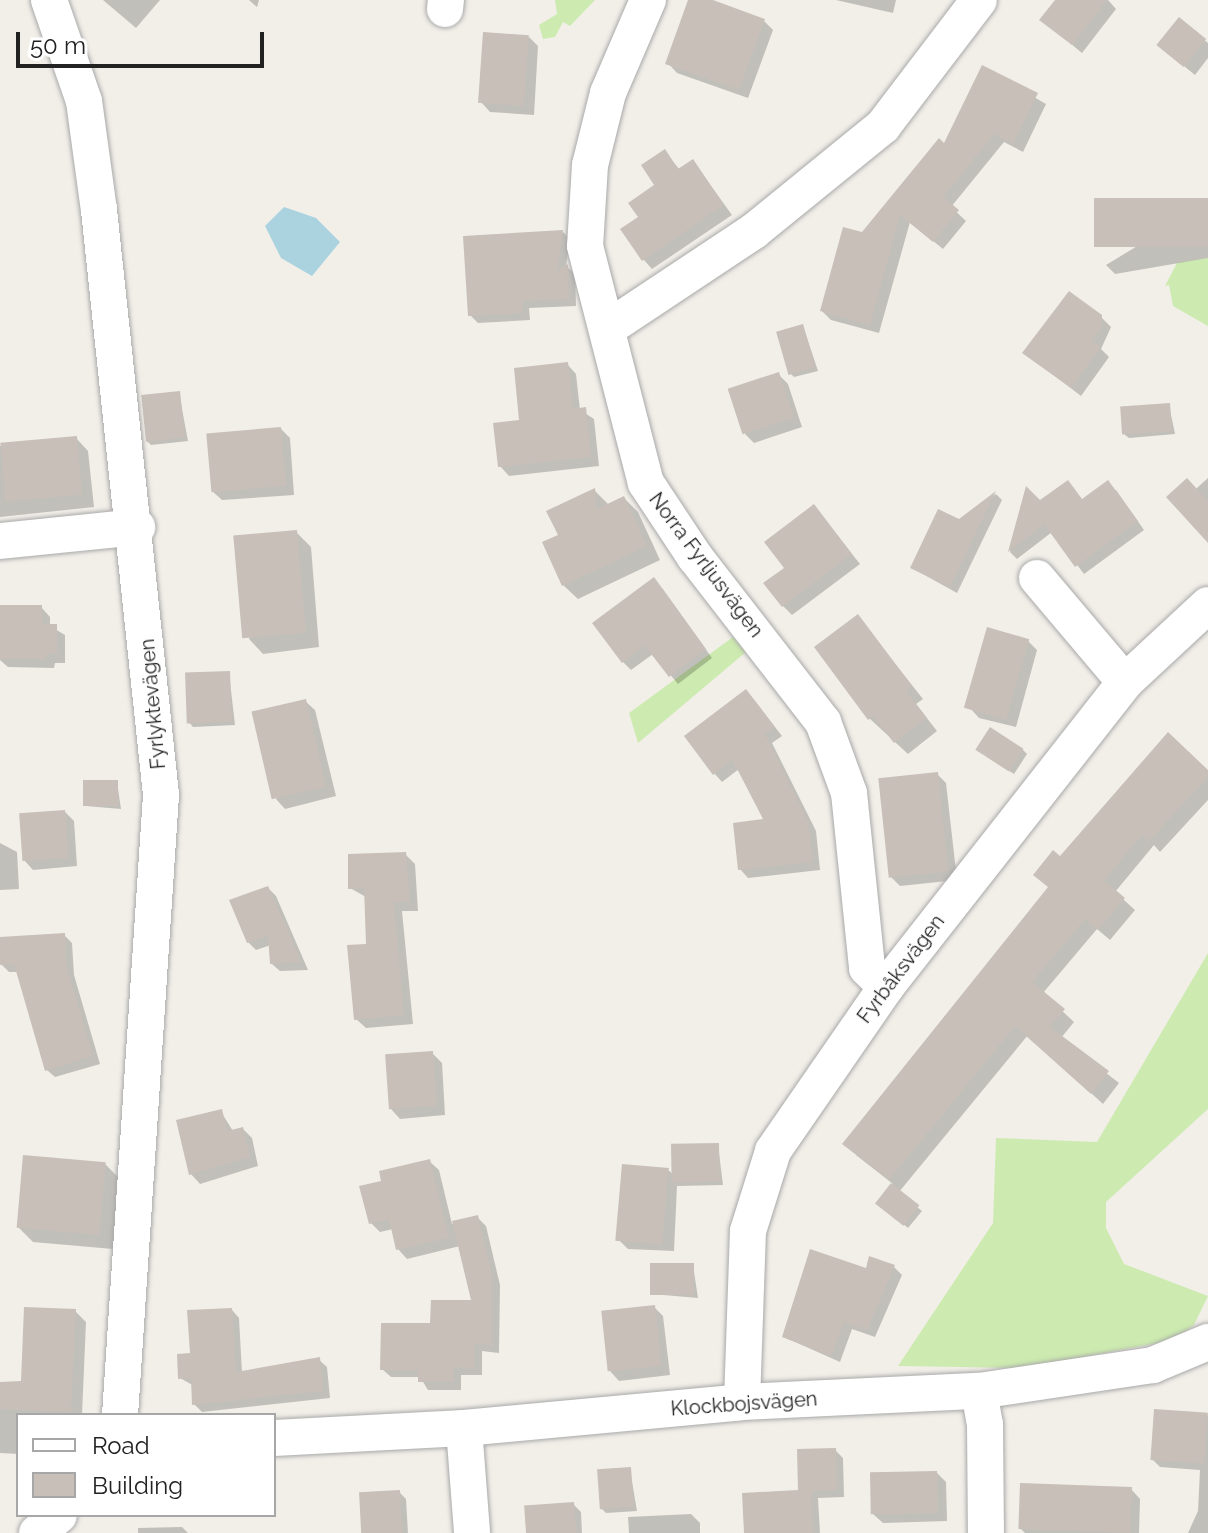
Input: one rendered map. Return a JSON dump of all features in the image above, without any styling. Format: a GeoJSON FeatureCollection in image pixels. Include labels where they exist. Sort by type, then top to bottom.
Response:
{"type":"FeatureCollection","features":[{"type":"Feature","properties":{"kind":"street","name":"Fyrlyktevägen"},"geometry":{"type":"LineString","coordinates":[[49,0],[84,101],[137,527],[161,795],[120,1413]]}},
{"type":"Feature","properties":{"kind":"street","name":"Norra Fyrljusvägen"},"geometry":{"type":"LineString","coordinates":[[648,0],[608,93],[590,165],[585,246],[646,483],[695,557],[823,722],[849,793],[867,968],[886,987]]}},
{"type":"Feature","properties":{"kind":"street"},"geometry":{"type":"LineString","coordinates":[[608,328],[754,231],[883,126],[979,0]]}},
{"type":"Feature","properties":{"kind":"street"},"geometry":{"type":"LineString","coordinates":[[0,541],[137,527]]}},
{"type":"Feature","properties":{"kind":"street"},"geometry":{"type":"LineString","coordinates":[[1037,578],[1125,682]]}},
{"type":"Feature","properties":{"kind":"street","name":"Fyrbåksvägen"},"geometry":{"type":"LineString","coordinates":[[742,1402],[743,1272],[758,1191],[795,1115],[886,987],[1125,682],[1208,605]]}},
{"type":"Feature","properties":{"kind":"street","name":"Klockbojsvägen"},"geometry":{"type":"LineString","coordinates":[[276,1438],[464,1428],[742,1402],[979,1391],[1153,1365],[1208,1342]]}},
{"type":"Feature","properties":{"kind":"street"},"geometry":{"type":"LineString","coordinates":[[979,1391],[985,1424],[986,1533]]}},
{"type":"Feature","properties":{"kind":"street"},"geometry":{"type":"LineString","coordinates":[[464,1428],[472,1533]]}},
{"type":"Feature","properties":{"kind":"street"},"geometry":{"type":"LineString","coordinates":[[37,1533],[57,1517]]}},
{"type":"Feature","properties":{"kind":"green space"},"geometry":{"type":"Polygon","coordinates":[[[555,0],[595,0],[570,26],[563,22],[555,37],[543,39],[539,25],[557,14],[555,0]]]}},
{"type":"Feature","properties":{"kind":"green space"},"geometry":{"type":"Polygon","coordinates":[[[1208,258],[1208,326],[1173,306],[1169,285],[1165,286],[1177,263],[1208,258]]]}},
{"type":"Feature","properties":{"kind":"green space"},"geometry":{"type":"Polygon","coordinates":[[[733,637],[746,652],[638,743],[629,713],[733,637]]]}},
{"type":"Feature","properties":{"kind":"green space"},"geometry":{"type":"Polygon","coordinates":[[[1208,953],[1208,1109],[1106,1202],[1106,1228],[1124,1264],[1208,1296],[1194,1325],[1174,1340],[1024,1368],[898,1366],[993,1223],[996,1138],[1097,1142],[1208,953]]]}},
{"type":"Feature","properties":{"kind":"water"},"geometry":{"type":"Polygon","coordinates":[[[284,207],[316,218],[340,242],[312,276],[281,258],[265,226],[284,207]]]}},
{"type":"Feature","properties":{"kind":"building"},"geometry":{"type":"Polygon","coordinates":[[[688,0],[713,0],[765,19],[739,90],[665,64],[688,0]]]}},
{"type":"Feature","properties":{"kind":"building"},"geometry":{"type":"Polygon","coordinates":[[[1055,0],[1107,0],[1072,45],[1039,20],[1055,0]]]}},
{"type":"Feature","properties":{"kind":"building"},"geometry":{"type":"Polygon","coordinates":[[[1179,17],[1206,39],[1184,67],[1156,45],[1179,17]]]}},
{"type":"Feature","properties":{"kind":"building"},"geometry":{"type":"Polygon","coordinates":[[[483,32],[529,35],[524,106],[478,103],[483,32]]]}},
{"type":"Feature","properties":{"kind":"building"},"geometry":{"type":"Polygon","coordinates":[[[982,65],[1038,93],[1013,144],[994,134],[943,197],[959,210],[933,242],[900,215],[870,325],[820,311],[843,227],[862,232],[939,138],[944,143],[982,65]]]}},
{"type":"Feature","properties":{"kind":"building"},"geometry":{"type":"Polygon","coordinates":[[[665,149],[678,169],[693,159],[724,205],[642,261],[620,229],[638,217],[628,203],[654,185],[641,165],[665,149]]]}},
{"type":"Feature","properties":{"kind":"building"},"geometry":{"type":"Polygon","coordinates":[[[1094,198],[1208,198],[1208,247],[1094,247],[1094,198]]]}},
{"type":"Feature","properties":{"kind":"building"},"geometry":{"type":"Polygon","coordinates":[[[563,230],[557,271],[568,264],[569,299],[522,301],[523,313],[468,316],[463,236],[563,230]]]}},
{"type":"Feature","properties":{"kind":"building"},"geometry":{"type":"Polygon","coordinates":[[[1069,291],[1102,315],[1102,326],[1092,340],[1101,347],[1071,388],[1022,353],[1069,291]]]}},
{"type":"Feature","properties":{"kind":"building"},"geometry":{"type":"Polygon","coordinates":[[[803,324],[815,367],[788,375],[776,332],[803,324]]]}},
{"type":"Feature","properties":{"kind":"building"},"geometry":{"type":"Polygon","coordinates":[[[568,362],[573,409],[586,407],[591,457],[498,467],[493,423],[519,420],[514,368],[568,362]]]}},
{"type":"Feature","properties":{"kind":"building"},"geometry":{"type":"Polygon","coordinates":[[[779,372],[794,418],[742,434],[728,389],[779,372]]]}},
{"type":"Feature","properties":{"kind":"building"},"geometry":{"type":"Polygon","coordinates":[[[180,391],[185,438],[146,442],[141,395],[180,391]]]}},
{"type":"Feature","properties":{"kind":"building"},"geometry":{"type":"Polygon","coordinates":[[[1170,403],[1172,431],[1122,434],[1120,406],[1170,403]]]}},
{"type":"Feature","properties":{"kind":"building"},"geometry":{"type":"Polygon","coordinates":[[[281,427],[286,486],[211,492],[206,434],[281,427]]]}},
{"type":"Feature","properties":{"kind":"building"},"geometry":{"type":"Polygon","coordinates":[[[77,436],[82,495],[5,501],[0,443],[77,436]]]}},
{"type":"Feature","properties":{"kind":"building"},"geometry":{"type":"Polygon","coordinates":[[[1187,478],[1208,501],[1208,543],[1166,497],[1187,478]]]}},
{"type":"Feature","properties":{"kind":"building"},"geometry":{"type":"Polygon","coordinates":[[[1068,480],[1082,499],[1108,480],[1138,521],[1075,567],[1044,524],[1008,552],[1026,486],[1040,500],[1068,480]]]}},
{"type":"Feature","properties":{"kind":"building"},"geometry":{"type":"Polygon","coordinates":[[[595,488],[597,509],[624,496],[647,546],[562,586],[542,542],[558,535],[546,511],[595,488]]]}},
{"type":"Feature","properties":{"kind":"building"},"geometry":{"type":"Polygon","coordinates":[[[996,491],[950,587],[910,568],[938,509],[959,519],[996,491]]]}},
{"type":"Feature","properties":{"kind":"building"},"geometry":{"type":"Polygon","coordinates":[[[814,504],[852,554],[782,607],[763,583],[784,568],[764,542],[814,504]]]}},
{"type":"Feature","properties":{"kind":"building"},"geometry":{"type":"Polygon","coordinates":[[[297,530],[306,633],[242,638],[233,536],[297,530]]]}},
{"type":"Feature","properties":{"kind":"building"},"geometry":{"type":"Polygon","coordinates":[[[654,577],[706,649],[669,677],[645,646],[622,663],[592,623],[654,577]]]}},
{"type":"Feature","properties":{"kind":"building"},"geometry":{"type":"Polygon","coordinates":[[[0,605],[42,605],[42,624],[57,624],[57,654],[46,654],[46,659],[0,659],[0,605]]]}},
{"type":"Feature","properties":{"kind":"building"},"geometry":{"type":"Polygon","coordinates":[[[858,614],[912,686],[906,691],[927,718],[894,743],[873,716],[868,720],[814,647],[858,614]]]}},
{"type":"Feature","properties":{"kind":"building"},"geometry":{"type":"Polygon","coordinates":[[[987,627],[1029,639],[1006,720],[964,708],[987,627]]]}},
{"type":"Feature","properties":{"kind":"building"},"geometry":{"type":"Polygon","coordinates":[[[230,671],[232,722],[187,724],[185,673],[230,671]]]}},
{"type":"Feature","properties":{"kind":"building"},"geometry":{"type":"Polygon","coordinates":[[[746,689],[775,727],[765,734],[808,821],[813,862],[738,870],[733,823],[763,819],[732,759],[713,775],[684,736],[746,689]]]}},
{"type":"Feature","properties":{"kind":"building"},"geometry":{"type":"Polygon","coordinates":[[[306,699],[326,787],[272,799],[251,712],[306,699]]]}},
{"type":"Feature","properties":{"kind":"building"},"geometry":{"type":"Polygon","coordinates":[[[990,727],[1024,749],[1009,771],[975,750],[990,727]]]}},
{"type":"Feature","properties":{"kind":"building"},"geometry":{"type":"Polygon","coordinates":[[[1168,732],[1208,770],[1208,777],[1148,842],[1142,835],[1104,880],[1125,898],[1098,930],[1085,919],[1032,982],[1065,1009],[1050,1027],[1109,1071],[1091,1094],[1015,1026],[889,1180],[842,1144],[1048,887],[1033,875],[1053,850],[1060,856],[1168,732]]]}},
{"type":"Feature","properties":{"kind":"building"},"geometry":{"type":"Polygon","coordinates":[[[938,772],[948,871],[889,878],[878,778],[938,772]]]}},
{"type":"Feature","properties":{"kind":"building"},"geometry":{"type":"Polygon","coordinates":[[[83,780],[118,780],[118,806],[83,806],[83,780]]]}},
{"type":"Feature","properties":{"kind":"building"},"geometry":{"type":"Polygon","coordinates":[[[65,810],[68,858],[22,861],[19,813],[65,810]]]}},
{"type":"Feature","properties":{"kind":"building"},"geometry":{"type":"Polygon","coordinates":[[[406,852],[410,902],[394,902],[404,1015],[354,1020],[347,945],[366,944],[364,888],[348,889],[348,854],[406,852]]]}},
{"type":"Feature","properties":{"kind":"building"},"geometry":{"type":"Polygon","coordinates":[[[268,886],[301,962],[270,964],[268,936],[247,943],[229,900],[268,886]]]}},
{"type":"Feature","properties":{"kind":"building"},"geometry":{"type":"Polygon","coordinates":[[[65,933],[66,965],[93,1056],[45,1071],[14,964],[0,965],[0,937],[65,933]]]}},
{"type":"Feature","properties":{"kind":"building"},"geometry":{"type":"Polygon","coordinates":[[[433,1051],[437,1106],[389,1109],[385,1054],[433,1051]]]}},
{"type":"Feature","properties":{"kind":"building"},"geometry":{"type":"Polygon","coordinates":[[[222,1109],[227,1131],[243,1127],[250,1157],[189,1175],[176,1120],[222,1109]]]}},
{"type":"Feature","properties":{"kind":"building"},"geometry":{"type":"Polygon","coordinates":[[[719,1143],[720,1182],[672,1183],[671,1144],[719,1143]]]}},
{"type":"Feature","properties":{"kind":"building"},"geometry":{"type":"Polygon","coordinates":[[[23,1155],[106,1162],[99,1235],[17,1228],[23,1155]]]}},
{"type":"Feature","properties":{"kind":"building"},"geometry":{"type":"Polygon","coordinates":[[[430,1159],[449,1238],[396,1250],[389,1219],[369,1224],[359,1186],[381,1181],[379,1171],[430,1159]]]}},
{"type":"Feature","properties":{"kind":"building"},"geometry":{"type":"Polygon","coordinates":[[[622,1164],[669,1168],[662,1245],[615,1241],[622,1164]]]}},
{"type":"Feature","properties":{"kind":"building"},"geometry":{"type":"Polygon","coordinates":[[[891,1183],[919,1205],[903,1226],[875,1203],[891,1183]]]}},
{"type":"Feature","properties":{"kind":"building"},"geometry":{"type":"Polygon","coordinates":[[[478,1215],[492,1276],[492,1346],[474,1343],[474,1368],[453,1367],[454,1382],[418,1382],[418,1370],[380,1370],[381,1323],[430,1323],[431,1300],[471,1300],[452,1221],[478,1215]]]}},
{"type":"Feature","properties":{"kind":"building"},"geometry":{"type":"Polygon","coordinates":[[[810,1249],[866,1268],[869,1256],[895,1265],[867,1330],[844,1322],[831,1356],[782,1337],[810,1249]]]}},
{"type":"Feature","properties":{"kind":"building"},"geometry":{"type":"Polygon","coordinates":[[[650,1263],[694,1263],[694,1295],[650,1295],[650,1263]]]}},
{"type":"Feature","properties":{"kind":"building"},"geometry":{"type":"Polygon","coordinates":[[[655,1305],[661,1366],[608,1371],[601,1311],[655,1305]]]}},
{"type":"Feature","properties":{"kind":"building"},"geometry":{"type":"Polygon","coordinates":[[[24,1307],[76,1309],[71,1412],[0,1409],[0,1382],[21,1381],[24,1307]]]}},
{"type":"Feature","properties":{"kind":"building"},"geometry":{"type":"Polygon","coordinates":[[[232,1308],[236,1372],[320,1357],[323,1391],[192,1405],[191,1378],[178,1379],[177,1354],[190,1353],[187,1310],[232,1308]]]}},
{"type":"Feature","properties":{"kind":"building"},"geometry":{"type":"Polygon","coordinates":[[[1154,1409],[1208,1413],[1204,1464],[1150,1460],[1154,1409]]]}},
{"type":"Feature","properties":{"kind":"building"},"geometry":{"type":"Polygon","coordinates":[[[836,1448],[837,1490],[811,1491],[813,1533],[744,1533],[742,1493],[798,1490],[797,1449],[836,1448]]]}},
{"type":"Feature","properties":{"kind":"building"},"geometry":{"type":"Polygon","coordinates":[[[631,1467],[634,1507],[600,1509],[597,1469],[631,1467]]]}},
{"type":"Feature","properties":{"kind":"building"},"geometry":{"type":"Polygon","coordinates":[[[937,1471],[938,1513],[871,1514],[870,1472],[937,1471]]]}},
{"type":"Feature","properties":{"kind":"building"},"geometry":{"type":"Polygon","coordinates":[[[1020,1483],[1132,1487],[1130,1533],[1018,1529],[1020,1483]]]}},
{"type":"Feature","properties":{"kind":"building"},"geometry":{"type":"Polygon","coordinates":[[[400,1490],[402,1533],[361,1533],[359,1492],[400,1490]]]}},
{"type":"Feature","properties":{"kind":"building"},"geometry":{"type":"Polygon","coordinates":[[[574,1502],[576,1533],[526,1533],[524,1505],[574,1502]]]}}]}
